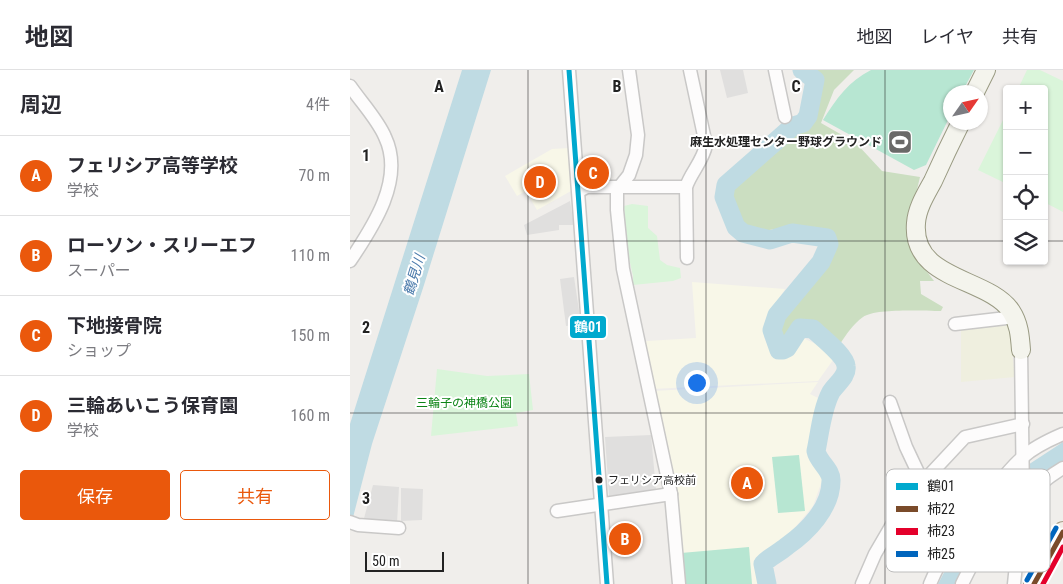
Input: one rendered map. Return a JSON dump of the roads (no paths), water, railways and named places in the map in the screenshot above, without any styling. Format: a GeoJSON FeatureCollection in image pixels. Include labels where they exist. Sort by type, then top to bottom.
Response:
{"type":"FeatureCollection","features":[{"type":"Feature","properties":{"kind":"main road"},"geometry":{"type":"LineString","coordinates":[[1050,555],[1063,532]]}},
{"type":"Feature","properties":{"kind":"main road"},"geometry":{"type":"LineString","coordinates":[[1034,584],[1041,572]]}},
{"type":"Feature","properties":{"kind":"street"},"geometry":{"type":"LineString","coordinates":[[569,70],[607,584]]}},
{"type":"Feature","properties":{"kind":"street"},"geometry":{"type":"LineString","coordinates":[[629,70],[638,135],[636,155],[628,175],[617,190],[617,210],[623,269],[670,494],[678,584]]}},
{"type":"Feature","properties":{"kind":"street"},"geometry":{"type":"LineString","coordinates":[[687,258],[686,188],[704,155],[706,145],[690,70]]}},
{"type":"Feature","properties":{"kind":"street"},"geometry":{"type":"LineString","coordinates":[[775,70],[785,117]]}},
{"type":"Feature","properties":{"kind":"street"},"geometry":{"type":"LineString","coordinates":[[978,85],[986,70]]}},
{"type":"Feature","properties":{"kind":"street"},"geometry":{"type":"LineString","coordinates":[[350,86],[385,135],[391,161],[386,196],[367,236],[350,262]]}},
{"type":"Feature","properties":{"kind":"street"},"geometry":{"type":"LineString","coordinates":[[957,130],[922,202],[916,224],[917,234],[924,254],[931,262],[941,270],[996,297],[1004,303],[1018,323],[1024,424],[1023,469]]}},
{"type":"Feature","properties":{"kind":"street"},"geometry":{"type":"LineString","coordinates":[[579,191],[587,187],[621,186],[686,188]]}},
{"type":"Feature","properties":{"kind":"street"},"geometry":{"type":"LineString","coordinates":[[955,324],[1015,317]]}},
{"type":"Feature","properties":{"kind":"street"},"geometry":{"type":"LineString","coordinates":[[890,402],[916,469]]}},
{"type":"Feature","properties":{"kind":"street"},"geometry":{"type":"LineString","coordinates":[[934,469],[965,437],[1024,424]]}},
{"type":"Feature","properties":{"kind":"street"},"geometry":{"type":"LineString","coordinates":[[1015,469],[1047,441],[1063,434]]}},
{"type":"Feature","properties":{"kind":"street"},"geometry":{"type":"LineString","coordinates":[[1050,476],[1063,468]]}},
{"type":"Feature","properties":{"kind":"street"},"geometry":{"type":"LineString","coordinates":[[557,511],[670,494]]}},
{"type":"Feature","properties":{"kind":"street"},"geometry":{"type":"LineString","coordinates":[[351,523],[399,528]]}},
{"type":"Feature","properties":{"kind":"street"},"geometry":{"type":"LineString","coordinates":[[862,584],[875,554],[886,535]]}},
{"type":"Feature","properties":{"kind":"street"},"geometry":{"type":"LineString","coordinates":[[930,584],[936,572]]}},
{"type":"Feature","properties":{"kind":"street"},"geometry":{"type":"LineString","coordinates":[[962,584],[968,572]]}},
{"type":"Feature","properties":{"kind":"water","name":"鶴見川"},"geometry":{"type":"Polygon","coordinates":[[[462,70],[491,70],[372,444],[350,529],[350,424],[462,70]]]}},
{"type":"Feature","properties":{"kind":"water"},"geometry":{"type":"Polygon","coordinates":[[[1063,442],[1063,461],[1050,470],[1022,469],[1063,442]]]}},
{"type":"Feature","properties":{"kind":"water"},"geometry":{"type":"Polygon","coordinates":[[[944,572],[966,572],[956,584],[938,584],[944,572]]]}},
{"type":"Feature","properties":{"kind":"waterway"},"geometry":{"type":"LineString","coordinates":[[767,584],[763,564],[802,534],[817,518],[827,501],[831,477],[816,451],[825,406],[831,392],[845,373],[846,366],[842,357],[813,329],[800,328],[787,348],[783,350],[779,350],[772,330],[777,315],[821,262],[829,244],[827,238],[792,233],[770,240],[743,233],[736,227],[724,197],[726,185],[793,126],[803,123],[808,116],[815,80],[802,70]]}},
{"type":"Feature","properties":{"kind":"place","name":"麻生水処理センター野球グラウンド"},"geometry":{"type":"Point","coordinates":[900,142]}},
{"type":"Feature","properties":{"kind":"place","name":"下地接骨院"},"geometry":{"type":"Point","coordinates":[593,173]}},
{"type":"Feature","properties":{"kind":"place","name":"三輪あいこう保育園"},"geometry":{"type":"Point","coordinates":[540,182]}},
{"type":"Feature","properties":{"kind":"place","name":"フェリシア高校前"},"geometry":{"type":"Point","coordinates":[599,480]}},
{"type":"Feature","properties":{"kind":"place","name":"フェリシア高等学校"},"geometry":{"type":"Point","coordinates":[747,483]}},
{"type":"Feature","properties":{"kind":"place","name":"ローソン・スリーエフ"},"geometry":{"type":"Point","coordinates":[625,539]}},
{"type":"Feature","properties":{"kind":"park label","name":"三輪子の神橋公園"},"geometry":{"type":"Point","coordinates":[464,403]}}]}
